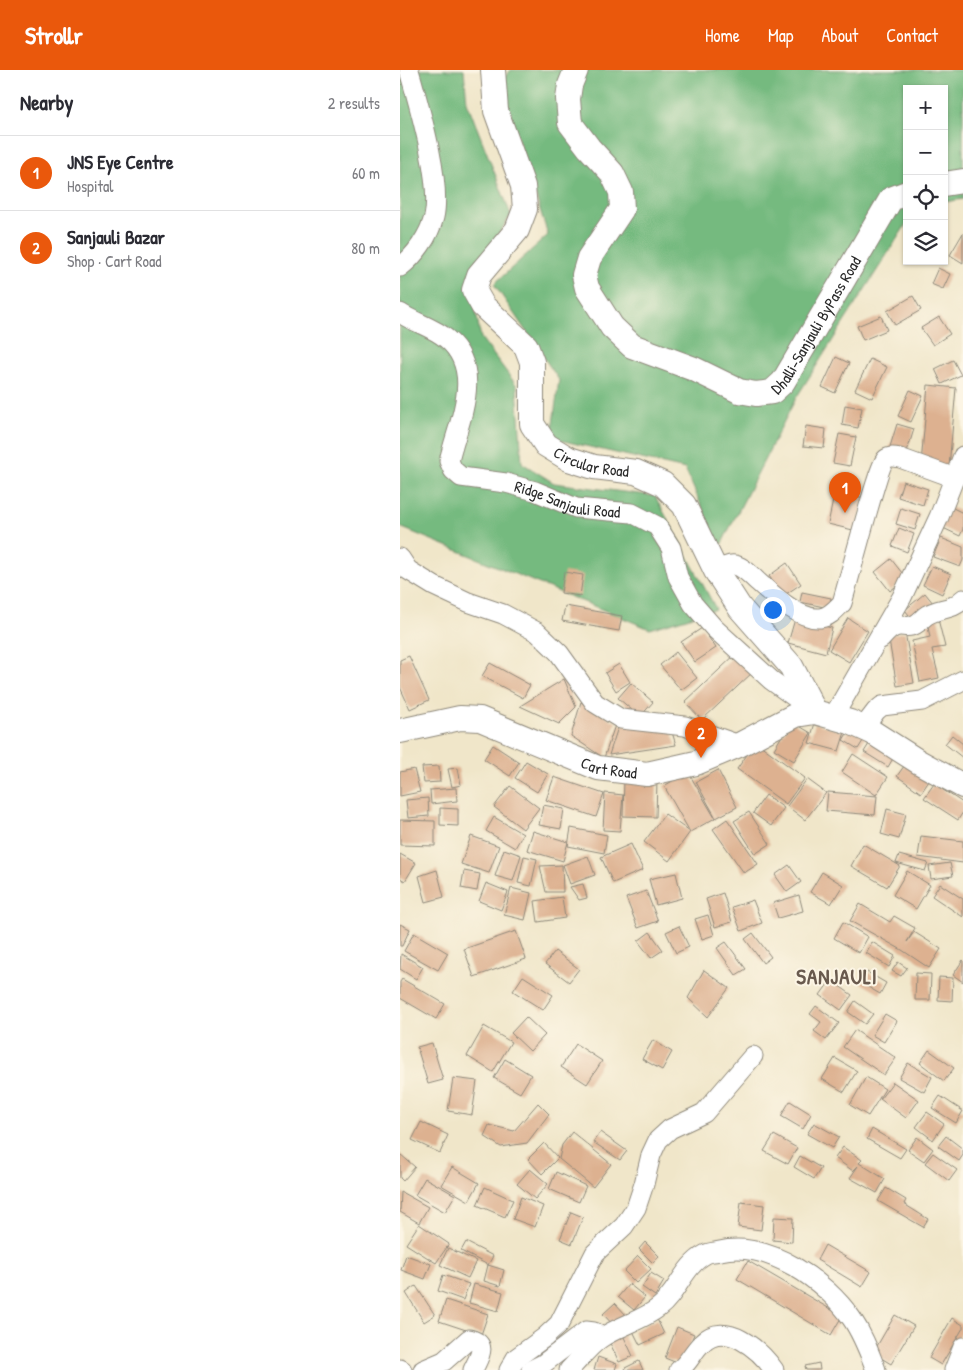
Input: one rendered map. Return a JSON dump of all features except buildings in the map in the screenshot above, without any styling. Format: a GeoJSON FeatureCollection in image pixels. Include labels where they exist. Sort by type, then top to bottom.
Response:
{"type":"FeatureCollection","features":[{"type":"Feature","properties":{"kind":"main road","name":"Circular Road"},"geometry":{"type":"LineString","coordinates":[[493,70],[496,111],[523,186],[525,209],[517,230],[479,275],[474,290],[482,306],[526,346],[532,362],[532,424],[546,445],[569,459],[594,467],[636,472],[663,484],[684,505],[716,571],[740,608],[791,666],[824,714]]}},
{"type":"Feature","properties":{"kind":"main road","name":"Dhalli-Sanjauli ByPass Road"},"geometry":{"type":"LineString","coordinates":[[576,70],[570,85],[568,99],[570,123],[589,148],[612,173],[621,192],[622,209],[589,258],[584,275],[587,288],[612,327],[632,346],[694,370],[738,391],[756,394],[772,392],[783,382],[891,199],[903,194]]}},
{"type":"Feature","properties":{"kind":"main road"},"geometry":{"type":"LineString","coordinates":[[948,183],[963,181]]}},
{"type":"Feature","properties":{"kind":"main road"},"geometry":{"type":"LineString","coordinates":[[824,714],[862,728],[890,742],[919,762],[963,786]]}},
{"type":"Feature","properties":{"kind":"main road","name":"Cart Road"},"geometry":{"type":"LineString","coordinates":[[402,734],[460,718],[480,720],[598,768],[647,774],[696,763],[796,715],[824,714]]}},
{"type":"Feature","properties":{"kind":"street"},"geometry":{"type":"LineString","coordinates":[[400,267],[407,262],[423,241],[434,217],[436,190],[420,107],[409,70]]}},
{"type":"Feature","properties":{"kind":"street","name":"Ridge Sanjauli Road"},"geometry":{"type":"LineString","coordinates":[[400,313],[429,327],[448,339],[461,355],[468,378],[466,398],[449,461],[452,470],[461,477],[506,483],[535,491],[576,508],[632,513],[657,526],[671,548],[678,577],[699,610],[714,628],[771,680],[824,714]]}},
{"type":"Feature","properties":{"kind":"street"},"geometry":{"type":"LineString","coordinates":[[716,571],[726,566],[735,565],[747,572],[788,606],[807,616],[820,618],[832,613],[842,603],[873,492],[882,463],[886,458],[892,456],[900,458],[955,478]]}},
{"type":"Feature","properties":{"kind":"street"},"geometry":{"type":"LineString","coordinates":[[824,714],[873,647],[902,597],[939,517],[963,456]]}},
{"type":"Feature","properties":{"kind":"street"},"geometry":{"type":"LineString","coordinates":[[403,567],[434,586],[468,602],[503,614],[537,632],[560,653],[595,703],[621,720],[685,726],[739,744]]}},
{"type":"Feature","properties":{"kind":"street"},"geometry":{"type":"LineString","coordinates":[[873,647],[892,628],[915,625],[930,613],[950,608],[963,599]]}},
{"type":"Feature","properties":{"kind":"street"},"geometry":{"type":"LineString","coordinates":[[862,728],[882,706],[922,701],[963,680]]}},
{"type":"Feature","properties":{"kind":"street"},"geometry":{"type":"LineString","coordinates":[[509,1370],[516,1358],[545,1337],[559,1324],[595,1253],[624,1226],[636,1208],[651,1155],[658,1140],[670,1129],[704,1113],[753,1056]]}},
{"type":"Feature","properties":{"kind":"street"},"geometry":{"type":"LineString","coordinates":[[569,1370],[600,1338],[660,1308],[692,1265],[706,1254],[731,1248],[757,1251],[778,1259],[806,1273],[832,1294],[852,1318],[866,1343],[876,1370]]}},
{"type":"Feature","properties":{"kind":"street"},"geometry":{"type":"LineString","coordinates":[[531,1370],[543,1364],[586,1331],[594,1332],[600,1338]]}},
{"type":"Feature","properties":{"kind":"street"},"geometry":{"type":"LineString","coordinates":[[679,1370],[684,1367],[701,1343],[710,1337],[720,1334],[749,1344],[767,1367]]}},
{"type":"Feature","properties":{"kind":"street"},"geometry":{"type":"LineString","coordinates":[[423,1370],[444,1361],[469,1339],[476,1341],[481,1346],[481,1354],[473,1370]]}},
{"type":"Feature","properties":{"kind":"street"},"geometry":{"type":"LineString","coordinates":[[954,1370],[963,1347]]}},
{"type":"Feature","properties":{"kind":"green space"},"geometry":{"type":"Polygon","coordinates":[[[400,70],[464,70],[467,102],[511,215],[469,278],[481,338],[517,386],[522,463],[554,483],[655,496],[716,609],[650,629],[400,527],[400,70]]]}},
{"type":"Feature","properties":{"kind":"green space"},"geometry":{"type":"Polygon","coordinates":[[[511,70],[963,70],[963,199],[948,201],[948,85],[903,85],[903,229],[796,398],[720,547],[685,469],[551,438],[559,380],[494,284],[548,235],[500,82],[511,70]]]}},
{"type":"Feature","properties":{"kind":"place","name":"JNS Eye Centre"},"geometry":{"type":"Point","coordinates":[845,513]}},
{"type":"Feature","properties":{"kind":"place","name":"Sanjauli Bazar"},"geometry":{"type":"Point","coordinates":[701,758]}},
{"type":"Feature","properties":{"kind":"district","name":"SANJAULI"},"geometry":{"type":"Point","coordinates":[837,977]}}]}
